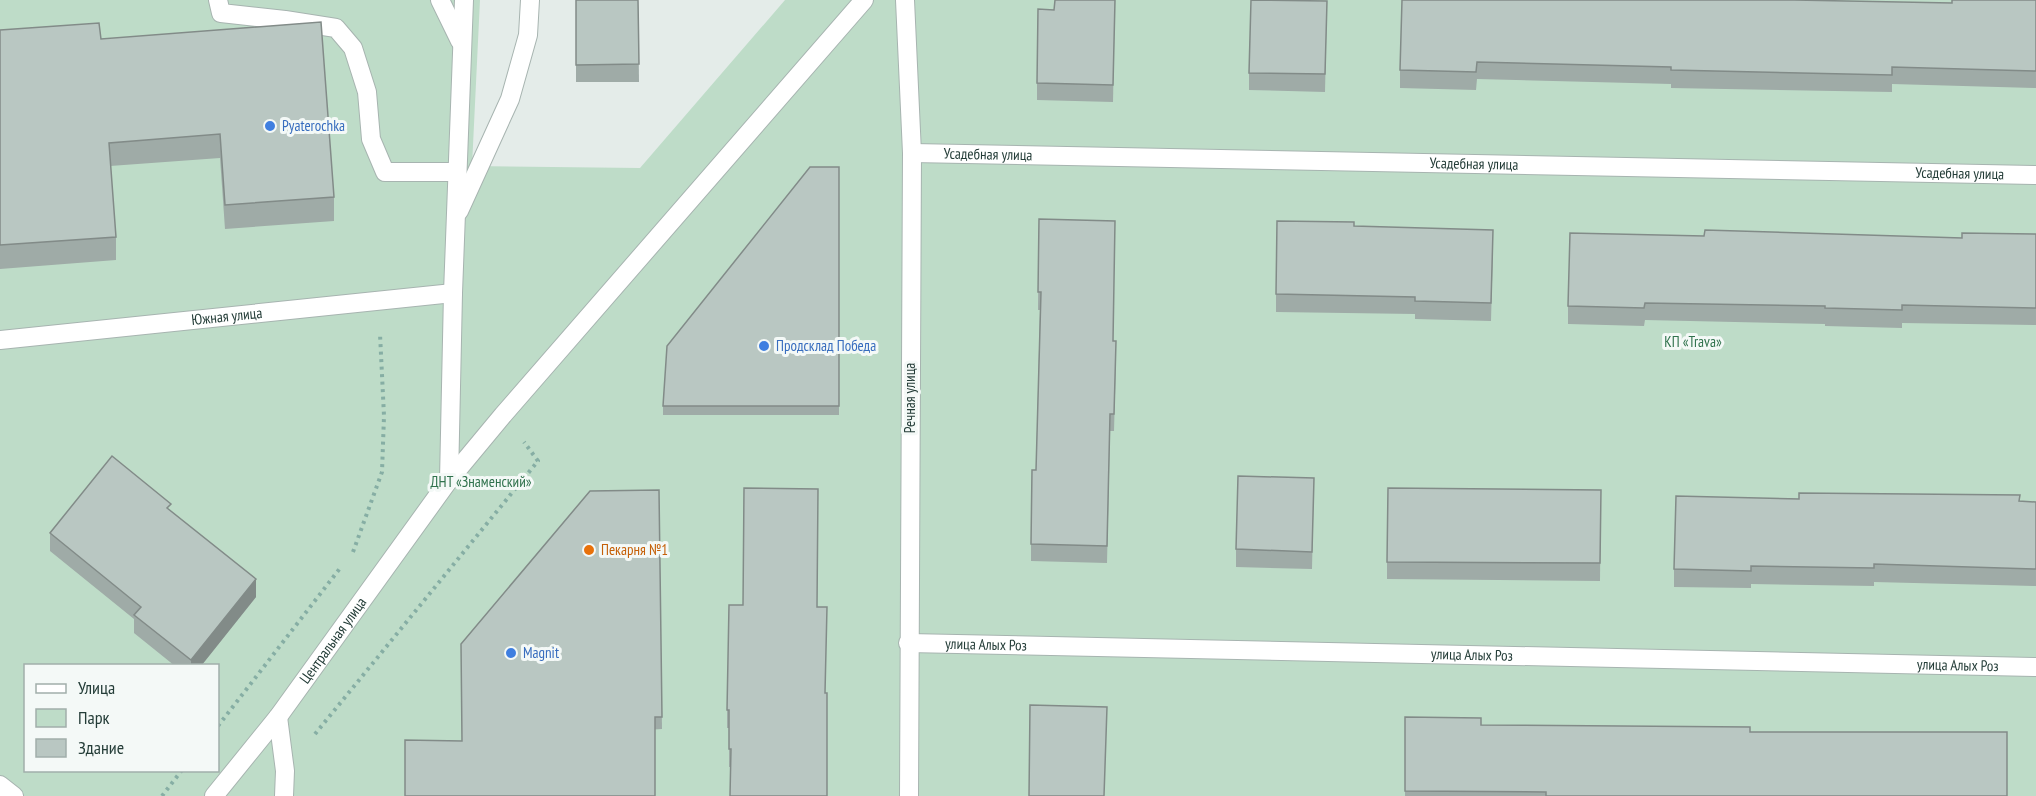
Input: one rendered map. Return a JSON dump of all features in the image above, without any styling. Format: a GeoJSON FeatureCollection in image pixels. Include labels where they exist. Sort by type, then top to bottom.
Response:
{"type":"FeatureCollection","features":[{"type":"Feature","properties":{"kind":"street"},"geometry":{"type":"LineString","coordinates":[[218,0],[220,13],[336,28],[353,48],[367,92],[371,139],[385,172],[457,172]]}},
{"type":"Feature","properties":{"kind":"street"},"geometry":{"type":"LineString","coordinates":[[440,0],[462,46]]}},
{"type":"Feature","properties":{"kind":"street"},"geometry":{"type":"LineString","coordinates":[[449,480],[453,293],[464,0]]}},
{"type":"Feature","properties":{"kind":"street"},"geometry":{"type":"LineString","coordinates":[[456,218],[510,99],[528,35],[530,0]]}},
{"type":"Feature","properties":{"kind":"street","name":"Центральная улица"},"geometry":{"type":"LineString","coordinates":[[214,796],[278,717],[449,480],[502,415],[864,0]]}},
{"type":"Feature","properties":{"kind":"street","name":"Речная улица"},"geometry":{"type":"LineString","coordinates":[[905,0],[912,153],[909,796]]}},
{"type":"Feature","properties":{"kind":"street","name":"Усадебная улица"},"geometry":{"type":"LineString","coordinates":[[912,153],[2036,175]]}},
{"type":"Feature","properties":{"kind":"street","name":"Южная улица"},"geometry":{"type":"LineString","coordinates":[[0,340],[453,293]]}},
{"type":"Feature","properties":{"kind":"street","name":"улица Алых Роз"},"geometry":{"type":"LineString","coordinates":[[908,643],[2036,667]]}},
{"type":"Feature","properties":{"kind":"street"},"geometry":{"type":"LineString","coordinates":[[278,717],[285,771],[284,796]]}},
{"type":"Feature","properties":{"kind":"street"},"geometry":{"type":"LineString","coordinates":[[0,785],[14,796]]}},
{"type":"Feature","properties":{"kind":"path"},"geometry":{"type":"LineString","coordinates":[[219,725],[354,551],[382,472],[384,416],[378,300]]}},
{"type":"Feature","properties":{"kind":"path"},"geometry":{"type":"LineString","coordinates":[[285,771],[538,461],[502,415]]}},
{"type":"Feature","properties":{"kind":"path"},"geometry":{"type":"LineString","coordinates":[[162,796],[181,772]]}},
{"type":"Feature","properties":{"kind":"green space"},"geometry":{"type":"Polygon","coordinates":[[[0,0],[480,0],[472,166],[640,168],[785,0],[2036,0],[2036,796],[0,796],[0,0]]]}},
{"type":"Feature","properties":{"kind":"building"},"geometry":{"type":"Polygon","coordinates":[[[576,0],[638,0],[639,64],[576,65],[576,0]]]}},
{"type":"Feature","properties":{"kind":"building"},"geometry":{"type":"Polygon","coordinates":[[[1055,0],[1115,0],[1113,85],[1037,83],[1038,9],[1054,10],[1055,0]]]}},
{"type":"Feature","properties":{"kind":"building"},"geometry":{"type":"Polygon","coordinates":[[[1251,0],[1327,1],[1325,74],[1249,73],[1251,0]]]}},
{"type":"Feature","properties":{"kind":"building"},"geometry":{"type":"Polygon","coordinates":[[[1402,0],[1794,0],[1952,3],[1952,0],[2036,0],[2036,71],[1892,67],[1892,75],[1671,70],[1671,67],[1477,62],[1476,72],[1400,70],[1402,0]]]}},
{"type":"Feature","properties":{"kind":"building"},"geometry":{"type":"Polygon","coordinates":[[[321,22],[334,197],[225,205],[220,134],[109,143],[116,237],[0,245],[0,30],[99,23],[101,39],[321,22]]]}},
{"type":"Feature","properties":{"kind":"building"},"geometry":{"type":"Polygon","coordinates":[[[810,167],[839,167],[839,406],[663,406],[667,346],[810,167]]]}},
{"type":"Feature","properties":{"kind":"building"},"geometry":{"type":"Polygon","coordinates":[[[1039,219],[1115,221],[1113,341],[1116,341],[1114,414],[1110,414],[1107,546],[1031,544],[1032,470],[1036,470],[1041,292],[1038,292],[1039,219]]]}},
{"type":"Feature","properties":{"kind":"building"},"geometry":{"type":"Polygon","coordinates":[[[1277,221],[1354,222],[1354,226],[1493,230],[1491,303],[1415,301],[1415,297],[1276,294],[1277,221]]]}},
{"type":"Feature","properties":{"kind":"building"},"geometry":{"type":"Polygon","coordinates":[[[1705,230],[1962,238],[1962,233],[2036,234],[2036,308],[1902,305],[1902,310],[1825,308],[1825,306],[1645,303],[1644,308],[1568,306],[1570,233],[1704,236],[1705,230]]]}},
{"type":"Feature","properties":{"kind":"building"},"geometry":{"type":"Polygon","coordinates":[[[112,456],[171,504],[167,508],[256,579],[191,660],[134,615],[141,607],[50,533],[112,456]]]}},
{"type":"Feature","properties":{"kind":"building"},"geometry":{"type":"Polygon","coordinates":[[[1238,476],[1314,478],[1312,552],[1236,549],[1238,476]]]}},
{"type":"Feature","properties":{"kind":"building"},"geometry":{"type":"Polygon","coordinates":[[[744,488],[818,489],[817,607],[827,607],[825,693],[827,693],[827,796],[730,796],[731,749],[729,749],[729,710],[727,710],[729,605],[743,605],[744,488]]]}},
{"type":"Feature","properties":{"kind":"building"},"geometry":{"type":"Polygon","coordinates":[[[1388,488],[1601,490],[1600,563],[1387,562],[1388,488]]]}},
{"type":"Feature","properties":{"kind":"building"},"geometry":{"type":"Polygon","coordinates":[[[659,490],[662,717],[655,717],[655,796],[405,796],[405,740],[462,741],[461,644],[590,491],[659,490]]]}},
{"type":"Feature","properties":{"kind":"building"},"geometry":{"type":"Polygon","coordinates":[[[1799,493],[2020,495],[2019,501],[2036,502],[2036,569],[1874,564],[1874,568],[1751,566],[1751,571],[1674,569],[1676,496],[1799,499],[1799,493]]]}},
{"type":"Feature","properties":{"kind":"building"},"geometry":{"type":"Polygon","coordinates":[[[1030,705],[1107,707],[1104,796],[1029,796],[1030,705]]]}},
{"type":"Feature","properties":{"kind":"building"},"geometry":{"type":"Polygon","coordinates":[[[1405,717],[1481,718],[1481,725],[1750,727],[1750,732],[2007,732],[2007,796],[1546,796],[1546,792],[1405,791],[1405,717]]]}},
{"type":"Feature","properties":{"kind":"place","name":"Pyaterochka"},"geometry":{"type":"Point","coordinates":[270,126]}},
{"type":"Feature","properties":{"kind":"place","name":"Продсклад Победа"},"geometry":{"type":"Point","coordinates":[764,346]}},
{"type":"Feature","properties":{"kind":"place","name":"Пекарня №1"},"geometry":{"type":"Point","coordinates":[589,550]}},
{"type":"Feature","properties":{"kind":"place","name":"Magnit"},"geometry":{"type":"Point","coordinates":[511,653]}},
{"type":"Feature","properties":{"kind":"park label","name":"КП «Trava»"},"geometry":{"type":"Point","coordinates":[1693,342]}},
{"type":"Feature","properties":{"kind":"park label","name":"ДНТ «Знаменский»"},"geometry":{"type":"Point","coordinates":[481,482]}}]}
